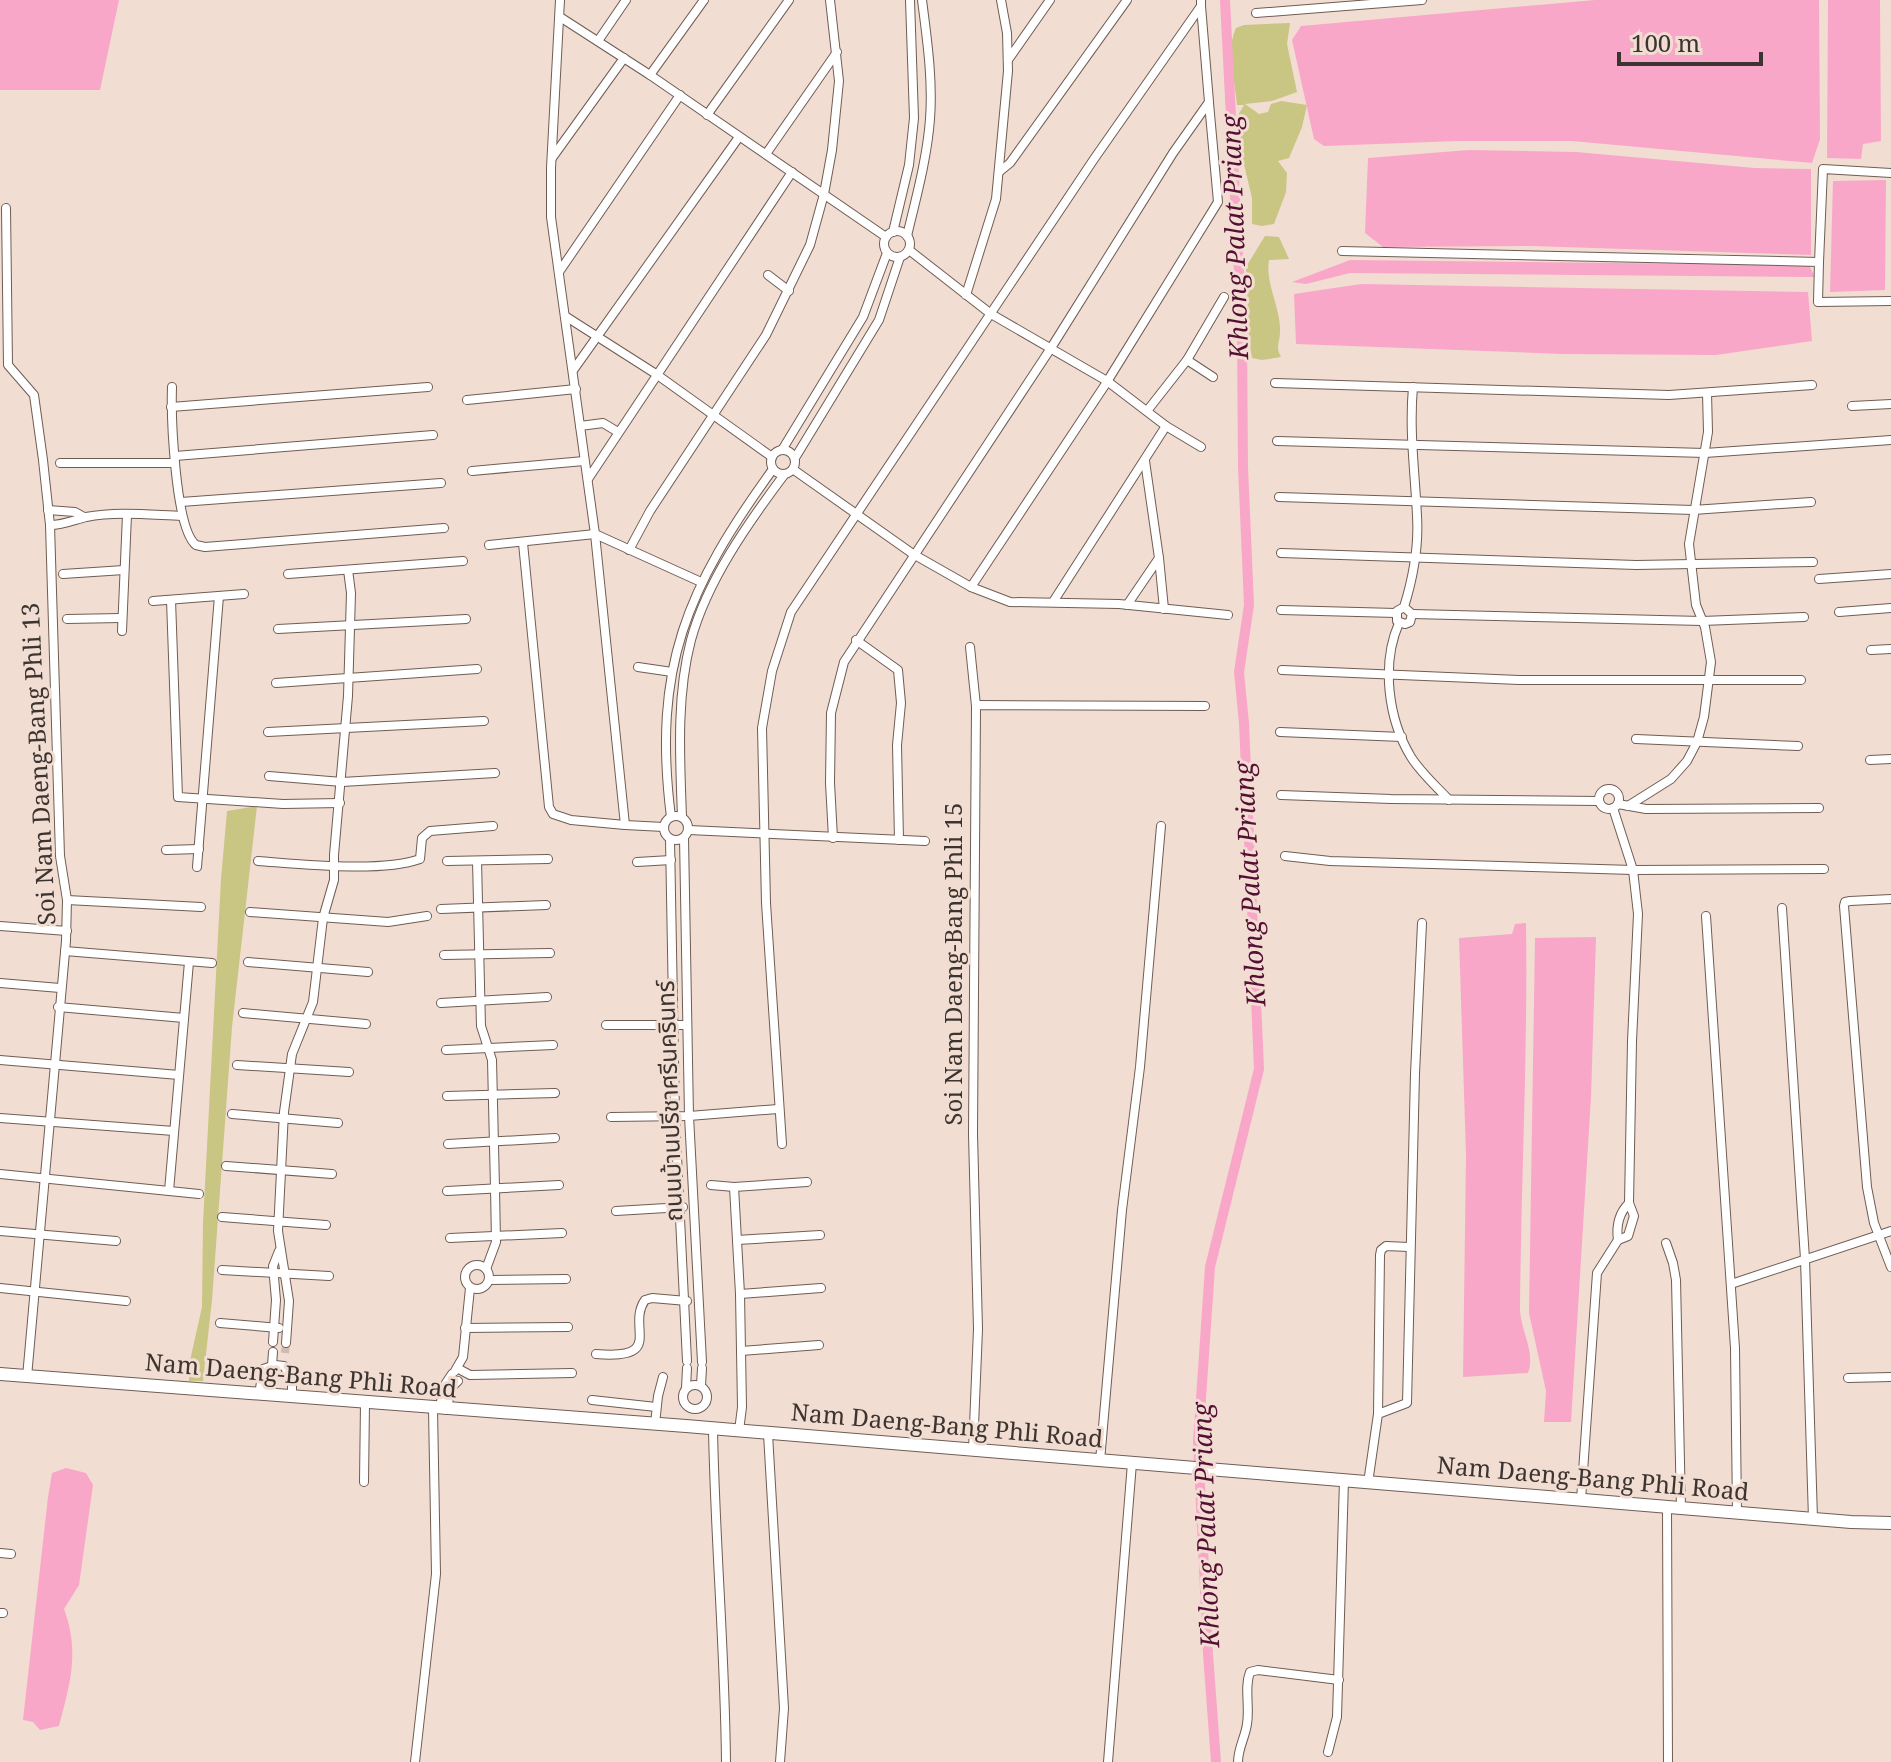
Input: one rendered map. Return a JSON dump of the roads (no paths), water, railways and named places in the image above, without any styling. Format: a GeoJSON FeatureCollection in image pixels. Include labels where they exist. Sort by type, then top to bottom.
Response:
{"type":"FeatureCollection","features":[{"type":"Feature","properties":{"kind":"main road","name":"Nam Daeng-Bang Phli Road"},"geometry":{"type":"LineString","coordinates":[[0,1374],[1891,1523]]}},
{"type":"Feature","properties":{"kind":"street"},"geometry":{"type":"LineString","coordinates":[[560,0],[551,217],[595,534],[625,825]]}},
{"type":"Feature","properties":{"kind":"street"},"geometry":{"type":"LineString","coordinates":[[598,41],[626,0]]}},
{"type":"Feature","properties":{"kind":"street"},"geometry":{"type":"LineString","coordinates":[[650,75],[704,0]]}},
{"type":"Feature","properties":{"kind":"street"},"geometry":{"type":"LineString","coordinates":[[707,115],[789,0]]}},
{"type":"Feature","properties":{"kind":"street"},"geometry":{"type":"LineString","coordinates":[[629,550],[650,511],[766,335],[810,245],[832,150],[839,81],[830,0]]}},
{"type":"Feature","properties":{"kind":"street"},"geometry":{"type":"LineString","coordinates":[[772,457],[782,450],[863,317],[887,253],[884,245],[890,235],[909,165],[914,118],[910,0]]}},
{"type":"Feature","properties":{"kind":"street"},"geometry":{"type":"LineString","coordinates":[[907,236],[923,173],[930,118],[928,43],[922,0]]}},
{"type":"Feature","properties":{"kind":"street"},"geometry":{"type":"LineString","coordinates":[[966,295],[996,199],[1008,61],[1001,0]]}},
{"type":"Feature","properties":{"kind":"street"},"geometry":{"type":"LineString","coordinates":[[1008,61],[1050,0]]}},
{"type":"Feature","properties":{"kind":"street"},"geometry":{"type":"LineString","coordinates":[[999,172],[1010,163],[1127,0]]}},
{"type":"Feature","properties":{"kind":"street"},"geometry":{"type":"LineString","coordinates":[[1256,13],[1422,0]]}},
{"type":"Feature","properties":{"kind":"street"},"geometry":{"type":"LineString","coordinates":[[971,587],[1107,381],[1218,202],[1201,3]]}},
{"type":"Feature","properties":{"kind":"street"},"geometry":{"type":"LineString","coordinates":[[782,1144],[762,728],[772,671],[791,612],[1201,3]]}},
{"type":"Feature","properties":{"kind":"street"},"geometry":{"type":"LineString","coordinates":[[560,17],[824,194],[890,235],[901,232],[910,241],[909,250],[900,257],[879,320],[795,458],[794,470],[913,554],[971,587],[1010,602],[1127,605],[1228,615]]}},
{"type":"Feature","properties":{"kind":"street"},"geometry":{"type":"LineString","coordinates":[[766,154],[837,51]]}},
{"type":"Feature","properties":{"kind":"street"},"geometry":{"type":"LineString","coordinates":[[552,159],[624,58]]}},
{"type":"Feature","properties":{"kind":"street"},"geometry":{"type":"LineString","coordinates":[[559,272],[680,95]]}},
{"type":"Feature","properties":{"kind":"street"},"geometry":{"type":"LineString","coordinates":[[833,838],[831,713],[844,662],[1209,102]]}},
{"type":"Feature","properties":{"kind":"street"},"geometry":{"type":"LineString","coordinates":[[574,369],[739,137]]}},
{"type":"Feature","properties":{"kind":"street"},"geometry":{"type":"LineString","coordinates":[[1891,173],[1823,169],[1818,302],[1891,301]]}},
{"type":"Feature","properties":{"kind":"street"},"geometry":{"type":"LineString","coordinates":[[588,479],[792,172]]}},
{"type":"Feature","properties":{"kind":"street","name":"Soi Nam Daeng-Bang Phli 13"},"geometry":{"type":"LineString","coordinates":[[6,208],[8,365],[34,395],[50,525],[60,856],[67,900],[67,931],[27,1377]]}},
{"type":"Feature","properties":{"kind":"street"},"geometry":{"type":"LineString","coordinates":[[909,250],[991,314],[1107,381],[1166,426],[1201,447]]}},
{"type":"Feature","properties":{"kind":"street"},"geometry":{"type":"LineString","coordinates":[[1342,251],[1819,262]]}},
{"type":"Feature","properties":{"kind":"street"},"geometry":{"type":"LineString","coordinates":[[887,253],[900,257]]}},
{"type":"Feature","properties":{"kind":"street"},"geometry":{"type":"LineString","coordinates":[[768,275],[789,291]]}},
{"type":"Feature","properties":{"kind":"street"},"geometry":{"type":"LineString","coordinates":[[1147,411],[1187,360],[1224,297]]}},
{"type":"Feature","properties":{"kind":"street"},"geometry":{"type":"LineString","coordinates":[[565,316],[656,374],[772,457]]}},
{"type":"Feature","properties":{"kind":"street"},"geometry":{"type":"LineString","coordinates":[[1187,360],[1213,377]]}},
{"type":"Feature","properties":{"kind":"street"},"geometry":{"type":"LineString","coordinates":[[1275,383],[1611,394],[1707,393],[1812,385]]}},
{"type":"Feature","properties":{"kind":"street"},"geometry":{"type":"LineString","coordinates":[[172,387],[175,459],[182,516],[190,541],[196,545],[205,547],[444,528]]}},
{"type":"Feature","properties":{"kind":"street"},"geometry":{"type":"LineString","coordinates":[[171,407],[428,387]]}},
{"type":"Feature","properties":{"kind":"street"},"geometry":{"type":"LineString","coordinates":[[1413,387],[1411,443],[1416,501],[1416,558],[1393,638],[1389,675],[1395,720],[1402,737],[1412,757],[1449,800]]}},
{"type":"Feature","properties":{"kind":"street"},"geometry":{"type":"LineString","coordinates":[[467,400],[576,389]]}},
{"type":"Feature","properties":{"kind":"street"},"geometry":{"type":"LineString","coordinates":[[1628,806],[1671,779],[1687,761],[1697,742],[1710,681],[1711,662],[1696,605],[1689,544],[1708,432],[1707,393]]}},
{"type":"Feature","properties":{"kind":"street"},"geometry":{"type":"LineString","coordinates":[[1852,406],[1891,404]]}},
{"type":"Feature","properties":{"kind":"street"},"geometry":{"type":"LineString","coordinates":[[580,426],[603,423],[618,432]]}},
{"type":"Feature","properties":{"kind":"street"},"geometry":{"type":"LineString","coordinates":[[1053,602],[1166,426]]}},
{"type":"Feature","properties":{"kind":"street"},"geometry":{"type":"LineString","coordinates":[[60,463],[175,459],[433,435]]}},
{"type":"Feature","properties":{"kind":"street"},"geometry":{"type":"LineString","coordinates":[[1277,441],[1705,453],[1891,440]]}},
{"type":"Feature","properties":{"kind":"street"},"geometry":{"type":"LineString","coordinates":[[782,450],[790,452],[795,458]]}},
{"type":"Feature","properties":{"kind":"street"},"geometry":{"type":"LineString","coordinates":[[523,543],[549,807],[553,814],[571,820],[664,827],[671,817],[666,727],[679,636],[701,582],[733,524],[773,469],[772,457]]}},
{"type":"Feature","properties":{"kind":"street"},"geometry":{"type":"LineString","coordinates":[[1145,459],[1164,609]]}},
{"type":"Feature","properties":{"kind":"street"},"geometry":{"type":"LineString","coordinates":[[472,471],[584,461]]}},
{"type":"Feature","properties":{"kind":"street"},"geometry":{"type":"LineString","coordinates":[[773,469],[784,475]]}},
{"type":"Feature","properties":{"kind":"street","name":"ถนนบ้านปรีชาศรีนครินทร์"},"geometry":{"type":"LineString","coordinates":[[701,1385],[686,1025],[688,824],[682,817],[682,703],[692,639],[716,581],[745,527],[784,475],[794,470]]}},
{"type":"Feature","properties":{"kind":"street"},"geometry":{"type":"LineString","coordinates":[[181,502],[441,483]]}},
{"type":"Feature","properties":{"kind":"street"},"geometry":{"type":"LineString","coordinates":[[1279,497],[1693,510],[1811,502]]}},
{"type":"Feature","properties":{"kind":"street"},"geometry":{"type":"LineString","coordinates":[[48,510],[75,512],[84,517]]}},
{"type":"Feature","properties":{"kind":"street"},"geometry":{"type":"LineString","coordinates":[[122,631],[127,515]]}},
{"type":"Feature","properties":{"kind":"street"},"geometry":{"type":"LineString","coordinates":[[50,525],[70,523],[84,517],[182,516]]}},
{"type":"Feature","properties":{"kind":"street"},"geometry":{"type":"LineString","coordinates":[[489,545],[595,534],[701,582]]}},
{"type":"Feature","properties":{"kind":"street"},"geometry":{"type":"LineString","coordinates":[[1281,553],[1691,566],[1813,562]]}},
{"type":"Feature","properties":{"kind":"street"},"geometry":{"type":"LineString","coordinates":[[1127,605],[1159,558]]}},
{"type":"Feature","properties":{"kind":"street"},"geometry":{"type":"LineString","coordinates":[[288,574],[463,561]]}},
{"type":"Feature","properties":{"kind":"street"},"geometry":{"type":"LineString","coordinates":[[63,574],[124,570]]}},
{"type":"Feature","properties":{"kind":"street"},"geometry":{"type":"LineString","coordinates":[[286,1343],[289,1301],[279,1250],[278,1222],[283,1119],[289,1067],[313,1002],[323,918],[330,902],[348,677],[351,593],[348,570]]}},
{"type":"Feature","properties":{"kind":"street"},"geometry":{"type":"LineString","coordinates":[[1819,579],[1891,574]]}},
{"type":"Feature","properties":{"kind":"street"},"geometry":{"type":"LineString","coordinates":[[153,601],[244,594]]}},
{"type":"Feature","properties":{"kind":"street"},"geometry":{"type":"LineString","coordinates":[[197,867],[219,596]]}},
{"type":"Feature","properties":{"kind":"street"},"geometry":{"type":"LineString","coordinates":[[171,600],[178,797],[283,804],[340,803]]}},
{"type":"Feature","properties":{"kind":"street"},"geometry":{"type":"LineString","coordinates":[[1839,612],[1891,608]]}},
{"type":"Feature","properties":{"kind":"street"},"geometry":{"type":"LineString","coordinates":[[1281,610],[1400,610],[1412,614],[1702,621],[1804,617]]}},
{"type":"Feature","properties":{"kind":"street"},"geometry":{"type":"LineString","coordinates":[[1399,623],[1407,624],[1412,614]]}},
{"type":"Feature","properties":{"kind":"street"},"geometry":{"type":"LineString","coordinates":[[67,619],[121,618]]}},
{"type":"Feature","properties":{"kind":"street"},"geometry":{"type":"LineString","coordinates":[[278,629],[466,619]]}},
{"type":"Feature","properties":{"kind":"street"},"geometry":{"type":"LineString","coordinates":[[856,640],[898,670],[901,703],[897,745],[899,840]]}},
{"type":"Feature","properties":{"kind":"street","name":"Soi Nam Daeng-Bang Phli 15"},"geometry":{"type":"LineString","coordinates":[[970,647],[976,706],[973,1134],[978,1329],[973,1450]]}},
{"type":"Feature","properties":{"kind":"street"},"geometry":{"type":"LineString","coordinates":[[1871,650],[1891,649]]}},
{"type":"Feature","properties":{"kind":"street"},"geometry":{"type":"LineString","coordinates":[[638,667],[672,672]]}},
{"type":"Feature","properties":{"kind":"street"},"geometry":{"type":"LineString","coordinates":[[276,683],[477,669]]}},
{"type":"Feature","properties":{"kind":"street"},"geometry":{"type":"LineString","coordinates":[[1282,670],[1519,680],[1801,680]]}},
{"type":"Feature","properties":{"kind":"street"},"geometry":{"type":"LineString","coordinates":[[976,706],[1205,706]]}},
{"type":"Feature","properties":{"kind":"street"},"geometry":{"type":"LineString","coordinates":[[268,732],[484,721]]}},
{"type":"Feature","properties":{"kind":"street"},"geometry":{"type":"LineString","coordinates":[[1280,732],[1402,737]]}},
{"type":"Feature","properties":{"kind":"street"},"geometry":{"type":"LineString","coordinates":[[1636,739],[1798,746]]}},
{"type":"Feature","properties":{"kind":"street"},"geometry":{"type":"LineString","coordinates":[[1870,760],[1891,759]]}},
{"type":"Feature","properties":{"kind":"street"},"geometry":{"type":"LineString","coordinates":[[269,776],[342,782],[495,773]]}},
{"type":"Feature","properties":{"kind":"street"},"geometry":{"type":"LineString","coordinates":[[1581,1500],[1597,1273],[1618,1240],[1616,1230],[1622,1210],[1629,1203],[1638,914],[1633,870],[1615,806],[1617,793],[1611,789],[1602,791],[1599,801]]}},
{"type":"Feature","properties":{"kind":"street"},"geometry":{"type":"LineString","coordinates":[[1281,795],[1599,801]]}},
{"type":"Feature","properties":{"kind":"street"},"geometry":{"type":"LineString","coordinates":[[1599,801],[1604,808],[1819,808]]}},
{"type":"Feature","properties":{"kind":"street"},"geometry":{"type":"LineString","coordinates":[[671,817],[682,817]]}},
{"type":"Feature","properties":{"kind":"street"},"geometry":{"type":"LineString","coordinates":[[258,861],[334,866],[415,861],[422,855],[422,838],[430,831],[493,826]]}},
{"type":"Feature","properties":{"kind":"street"},"geometry":{"type":"LineString","coordinates":[[1100,1461],[1161,826]]}},
{"type":"Feature","properties":{"kind":"street","name":"ถนนบ้านปรีชาศรีนครินทร์"},"geometry":{"type":"LineString","coordinates":[[664,827],[670,839],[671,860],[675,1116],[686,1388]]}},
{"type":"Feature","properties":{"kind":"street"},"geometry":{"type":"LineString","coordinates":[[670,839],[676,841],[686,834],[765,833],[925,841]]}},
{"type":"Feature","properties":{"kind":"street"},"geometry":{"type":"LineString","coordinates":[[166,850],[199,849]]}},
{"type":"Feature","properties":{"kind":"street"},"geometry":{"type":"LineString","coordinates":[[1285,856],[1330,861],[1633,870],[1824,869]]}},
{"type":"Feature","properties":{"kind":"street"},"geometry":{"type":"LineString","coordinates":[[447,861],[548,859]]}},
{"type":"Feature","properties":{"kind":"street"},"geometry":{"type":"LineString","coordinates":[[637,862],[671,860]]}},
{"type":"Feature","properties":{"kind":"street"},"geometry":{"type":"LineString","coordinates":[[477,861],[482,1033],[492,1060],[496,1235],[494,1251],[486,1269],[489,1280]]}},
{"type":"Feature","properties":{"kind":"street"},"geometry":{"type":"LineString","coordinates":[[1891,899],[1850,901],[1845,902],[1844,906],[1867,1187],[1891,1267]]}},
{"type":"Feature","properties":{"kind":"street"},"geometry":{"type":"LineString","coordinates":[[67,900],[201,907]]}},
{"type":"Feature","properties":{"kind":"street"},"geometry":{"type":"LineString","coordinates":[[441,909],[546,905]]}},
{"type":"Feature","properties":{"kind":"street"},"geometry":{"type":"LineString","coordinates":[[1782,908],[1805,1259],[1813,1519]]}},
{"type":"Feature","properties":{"kind":"street"},"geometry":{"type":"LineString","coordinates":[[250,912],[395,922],[427,916]]}},
{"type":"Feature","properties":{"kind":"street"},"geometry":{"type":"LineString","coordinates":[[1706,916],[1731,1284],[1737,1513]]}},
{"type":"Feature","properties":{"kind":"street"},"geometry":{"type":"LineString","coordinates":[[1378,1414],[1407,1403],[1409,1247],[1422,923]]}},
{"type":"Feature","properties":{"kind":"street"},"geometry":{"type":"LineString","coordinates":[[0,926],[67,931]]}},
{"type":"Feature","properties":{"kind":"street"},"geometry":{"type":"LineString","coordinates":[[65,951],[212,963]]}},
{"type":"Feature","properties":{"kind":"street"},"geometry":{"type":"LineString","coordinates":[[444,955],[550,953]]}},
{"type":"Feature","properties":{"kind":"street"},"geometry":{"type":"LineString","coordinates":[[169,1191],[189,962]]}},
{"type":"Feature","properties":{"kind":"street"},"geometry":{"type":"LineString","coordinates":[[248,962],[368,972]]}},
{"type":"Feature","properties":{"kind":"street"},"geometry":{"type":"LineString","coordinates":[[0,983],[60,988]]}},
{"type":"Feature","properties":{"kind":"street"},"geometry":{"type":"LineString","coordinates":[[441,1003],[547,997]]}},
{"type":"Feature","properties":{"kind":"street"},"geometry":{"type":"LineString","coordinates":[[58,1007],[184,1018]]}},
{"type":"Feature","properties":{"kind":"street"},"geometry":{"type":"LineString","coordinates":[[243,1013],[366,1024]]}},
{"type":"Feature","properties":{"kind":"street"},"geometry":{"type":"LineString","coordinates":[[606,1025],[686,1025]]}},
{"type":"Feature","properties":{"kind":"street"},"geometry":{"type":"LineString","coordinates":[[446,1050],[553,1045]]}},
{"type":"Feature","properties":{"kind":"street"},"geometry":{"type":"LineString","coordinates":[[0,1060],[179,1075]]}},
{"type":"Feature","properties":{"kind":"street"},"geometry":{"type":"LineString","coordinates":[[237,1065],[349,1072]]}},
{"type":"Feature","properties":{"kind":"street"},"geometry":{"type":"LineString","coordinates":[[447,1096],[555,1093]]}},
{"type":"Feature","properties":{"kind":"street"},"geometry":{"type":"LineString","coordinates":[[611,1117],[689,1116],[778,1109]]}},
{"type":"Feature","properties":{"kind":"street"},"geometry":{"type":"LineString","coordinates":[[232,1114],[338,1123]]}},
{"type":"Feature","properties":{"kind":"street"},"geometry":{"type":"LineString","coordinates":[[0,1118],[174,1131]]}},
{"type":"Feature","properties":{"kind":"street"},"geometry":{"type":"LineString","coordinates":[[448,1144],[555,1138]]}},
{"type":"Feature","properties":{"kind":"street"},"geometry":{"type":"LineString","coordinates":[[226,1166],[332,1174]]}},
{"type":"Feature","properties":{"kind":"street"},"geometry":{"type":"LineString","coordinates":[[0,1174],[199,1194]]}},
{"type":"Feature","properties":{"kind":"street"},"geometry":{"type":"LineString","coordinates":[[711,1185],[734,1187],[807,1182]]}},
{"type":"Feature","properties":{"kind":"street"},"geometry":{"type":"LineString","coordinates":[[447,1191],[559,1185]]}},
{"type":"Feature","properties":{"kind":"street"},"geometry":{"type":"LineString","coordinates":[[734,1187],[740,1294],[742,1407],[739,1431]]}},
{"type":"Feature","properties":{"kind":"street"},"geometry":{"type":"LineString","coordinates":[[616,1211],[693,1207]]}},
{"type":"Feature","properties":{"kind":"street"},"geometry":{"type":"LineString","coordinates":[[222,1217],[326,1225]]}},
{"type":"Feature","properties":{"kind":"street"},"geometry":{"type":"LineString","coordinates":[[0,1231],[116,1241]]}},
{"type":"Feature","properties":{"kind":"street"},"geometry":{"type":"LineString","coordinates":[[1731,1284],[1891,1231]]}},
{"type":"Feature","properties":{"kind":"street"},"geometry":{"type":"LineString","coordinates":[[450,1238],[562,1233]]}},
{"type":"Feature","properties":{"kind":"street"},"geometry":{"type":"LineString","coordinates":[[737,1240],[820,1235]]}},
{"type":"Feature","properties":{"kind":"street"},"geometry":{"type":"LineString","coordinates":[[1666,1243],[1676,1280],[1668,1762]]}},
{"type":"Feature","properties":{"kind":"street"},"geometry":{"type":"LineString","coordinates":[[1368,1483],[1378,1414],[1380,1255],[1386,1246],[1409,1247]]}},
{"type":"Feature","properties":{"kind":"street"},"geometry":{"type":"LineString","coordinates":[[273,1342],[273,1266],[279,1250]]}},
{"type":"Feature","properties":{"kind":"street"},"geometry":{"type":"LineString","coordinates":[[415,1762],[436,1574],[439,1409],[446,1383],[467,1369],[463,1357],[470,1288],[464,1278],[469,1268],[475,1265],[486,1269]]}},
{"type":"Feature","properties":{"kind":"street"},"geometry":{"type":"LineString","coordinates":[[222,1270],[329,1276]]}},
{"type":"Feature","properties":{"kind":"street"},"geometry":{"type":"LineString","coordinates":[[470,1288],[481,1289],[489,1280],[566,1279]]}},
{"type":"Feature","properties":{"kind":"street"},"geometry":{"type":"LineString","coordinates":[[0,1288],[126,1301]]}},
{"type":"Feature","properties":{"kind":"street"},"geometry":{"type":"LineString","coordinates":[[740,1294],[821,1288]]}},
{"type":"Feature","properties":{"kind":"street"},"geometry":{"type":"LineString","coordinates":[[596,1354],[622,1355],[640,1343],[642,1304],[645,1300],[697,1301]]}},
{"type":"Feature","properties":{"kind":"street"},"geometry":{"type":"LineString","coordinates":[[220,1323],[288,1329]]}},
{"type":"Feature","properties":{"kind":"street"},"geometry":{"type":"LineString","coordinates":[[465,1328],[568,1327]]}},
{"type":"Feature","properties":{"kind":"street"},"geometry":{"type":"LineString","coordinates":[[741,1351],[819,1345]]}},
{"type":"Feature","properties":{"kind":"street"},"geometry":{"type":"LineString","coordinates":[[272,1365],[273,1352]]}},
{"type":"Feature","properties":{"kind":"street"},"geometry":{"type":"LineString","coordinates":[[285,1353],[284,1366],[292,1380],[292,1397]]}},
{"type":"Feature","properties":{"kind":"street"},"geometry":{"type":"LineString","coordinates":[[259,1395],[263,1369],[272,1365],[284,1366]]}},
{"type":"Feature","properties":{"kind":"street"},"geometry":{"type":"LineString","coordinates":[[458,1375],[572,1373]]}},
{"type":"Feature","properties":{"kind":"street"},"geometry":{"type":"LineString","coordinates":[[655,1424],[663,1377]]}},
{"type":"Feature","properties":{"kind":"street"},"geometry":{"type":"LineString","coordinates":[[1848,1378],[1891,1377]]}},
{"type":"Feature","properties":{"kind":"street"},"geometry":{"type":"LineString","coordinates":[[686,1426],[687,1406],[683,1399],[686,1388],[701,1385],[708,1396],[702,1407],[708,1429],[715,1514],[725,1678],[726,1762]]}},
{"type":"Feature","properties":{"kind":"street"},"geometry":{"type":"LineString","coordinates":[[592,1400],[656,1407]]}},
{"type":"Feature","properties":{"kind":"street"},"geometry":{"type":"LineString","coordinates":[[364,1482],[365,1403]]}},
{"type":"Feature","properties":{"kind":"street"},"geometry":{"type":"LineString","coordinates":[[687,1406],[693,1409],[702,1407]]}},
{"type":"Feature","properties":{"kind":"street"},"geometry":{"type":"LineString","coordinates":[[768,1434],[784,1708],[780,1762]]}},
{"type":"Feature","properties":{"kind":"street"},"geometry":{"type":"LineString","coordinates":[[1108,1762],[1132,1463]]}},
{"type":"Feature","properties":{"kind":"street"},"geometry":{"type":"LineString","coordinates":[[1328,1752],[1337,1717],[1344,1480]]}},
{"type":"Feature","properties":{"kind":"street"},"geometry":{"type":"LineString","coordinates":[[0,1553],[11,1554]]}},
{"type":"Feature","properties":{"kind":"street"},"geometry":{"type":"LineString","coordinates":[[1238,1762],[1238,1750],[1247,1726],[1247,1680],[1250,1672],[1258,1670],[1339,1680]]}},
{"type":"Feature","properties":{"kind":"waterway","name":"Khlong Palat Priang"},"geometry":{"type":"LineString","coordinates":[[1216,1762],[1198,1442],[1210,1267],[1259,1069],[1244,723],[1239,672],[1249,605],[1243,467],[1242,333],[1225,0]]}},
{"type":"Feature","properties":{"kind":"tunnel"},"geometry":{"type":"LineString","coordinates":[[285,1353],[286,1343]]}}]}
